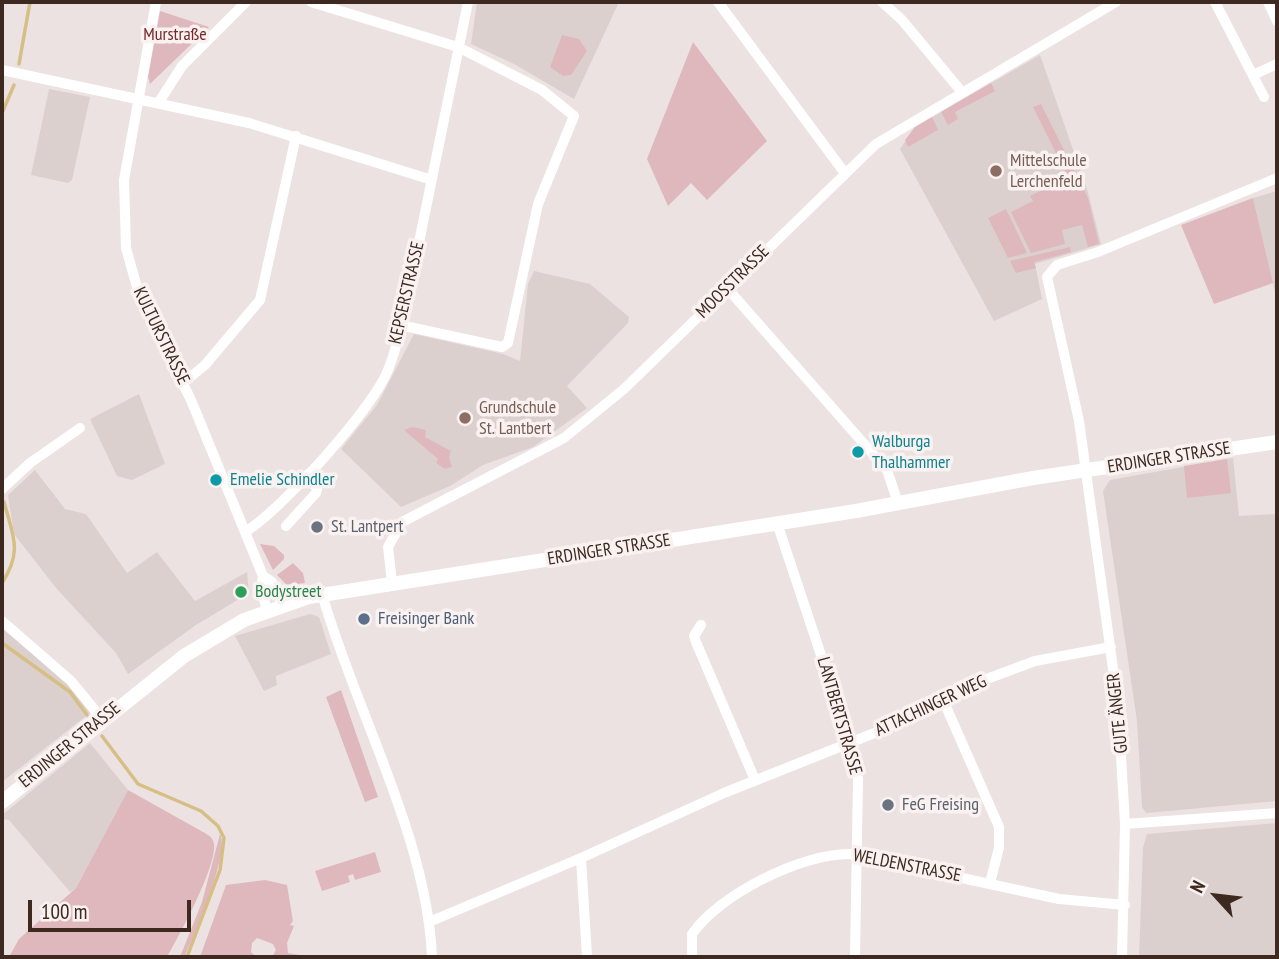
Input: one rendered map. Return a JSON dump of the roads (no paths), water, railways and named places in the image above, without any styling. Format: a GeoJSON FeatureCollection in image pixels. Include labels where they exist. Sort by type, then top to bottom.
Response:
{"type":"FeatureCollection","features":[{"type":"Feature","properties":{"kind":"street","name":"KULTURSTRASSE"},"geometry":{"type":"LineString","coordinates":[[156,2],[124,180],[126,248],[140,298],[183,383],[263,576],[272,583],[283,606]]}},
{"type":"Feature","properties":{"kind":"street"},"geometry":{"type":"LineString","coordinates":[[159,102],[182,66],[246,2]]}},
{"type":"Feature","properties":{"kind":"street"},"geometry":{"type":"LineString","coordinates":[[311,2],[458,47],[542,90],[572,111],[574,122],[552,165],[538,204],[508,343],[502,347],[400,325]]}},
{"type":"Feature","properties":{"kind":"street","name":"KEPSERSTRASSE"},"geometry":{"type":"LineString","coordinates":[[245,533],[266,517],[308,474],[378,389],[391,363],[468,2]]}},
{"type":"Feature","properties":{"kind":"street"},"geometry":{"type":"LineString","coordinates":[[718,2],[844,172]]}},
{"type":"Feature","properties":{"kind":"street"},"geometry":{"type":"LineString","coordinates":[[882,2],[902,20],[961,91]]}},
{"type":"Feature","properties":{"kind":"street","name":"MOOSSTRASSE"},"geometry":{"type":"LineString","coordinates":[[392,582],[388,547],[402,522],[472,483],[555,444],[624,389],[844,172],[897,129],[1116,2]]}},
{"type":"Feature","properties":{"kind":"street"},"geometry":{"type":"LineString","coordinates":[[1216,2],[1264,97]]}},
{"type":"Feature","properties":{"kind":"street"},"geometry":{"type":"LineString","coordinates":[[1268,2],[1277,21]]}},
{"type":"Feature","properties":{"kind":"street"},"geometry":{"type":"LineString","coordinates":[[1253,75],[1277,64]]}},
{"type":"Feature","properties":{"kind":"street"},"geometry":{"type":"LineString","coordinates":[[2,70],[137,100],[159,102],[296,136],[432,180]]}},
{"type":"Feature","properties":{"kind":"street"},"geometry":{"type":"LineString","coordinates":[[183,383],[205,365],[260,300],[296,136]]}},
{"type":"Feature","properties":{"kind":"street","name":"GUTE ÄNGER"},"geometry":{"type":"LineString","coordinates":[[1122,957],[1125,824],[1122,754],[1111,647],[1074,391],[1047,277],[1058,265],[1277,178]]}},
{"type":"Feature","properties":{"kind":"street"},"geometry":{"type":"LineString","coordinates":[[727,288],[887,470],[898,503]]}},
{"type":"Feature","properties":{"kind":"street"},"geometry":{"type":"LineString","coordinates":[[2,489],[30,463],[80,428]]}},
{"type":"Feature","properties":{"kind":"street","name":"ERDINGER STRASSE"},"geometry":{"type":"LineString","coordinates":[[2,802],[102,719],[184,656],[267,611],[322,594],[777,523],[1086,470],[1277,442]]}},
{"type":"Feature","properties":{"kind":"street"},"geometry":{"type":"LineString","coordinates":[[286,526],[316,494],[317,489],[308,474]]}},
{"type":"Feature","properties":{"kind":"street","name":"LANTBERTSTRASSE"},"geometry":{"type":"LineString","coordinates":[[777,523],[850,742],[859,787],[855,957]]}},
{"type":"Feature","properties":{"kind":"street","name":"KULTURSTRASSE"},"geometry":{"type":"LineString","coordinates":[[263,576],[261,587],[267,611]]}},
{"type":"Feature","properties":{"kind":"street"},"geometry":{"type":"LineString","coordinates":[[322,594],[425,895],[432,957]]}},
{"type":"Feature","properties":{"kind":"street"},"geometry":{"type":"LineString","coordinates":[[2,621],[65,676],[102,719]]}},
{"type":"Feature","properties":{"kind":"street"},"geometry":{"type":"LineString","coordinates":[[701,625],[694,636],[696,642],[755,780]]}},
{"type":"Feature","properties":{"kind":"street","name":"ATTACHINGER WEG"},"geometry":{"type":"LineString","coordinates":[[429,922],[582,858],[755,780],[944,702],[984,680],[1025,664],[1111,647]]}},
{"type":"Feature","properties":{"kind":"street"},"geometry":{"type":"LineString","coordinates":[[944,702],[999,827],[999,848],[990,883]]}},
{"type":"Feature","properties":{"kind":"street"},"geometry":{"type":"LineString","coordinates":[[1125,824],[1277,813]]}},
{"type":"Feature","properties":{"kind":"street","name":"WELDENSTRASSE"},"geometry":{"type":"LineString","coordinates":[[695,956],[694,932],[732,897],[825,855],[858,855],[1078,902],[1125,905]]}},
{"type":"Feature","properties":{"kind":"street"},"geometry":{"type":"LineString","coordinates":[[582,858],[587,957]]}},
{"type":"Feature","properties":{"kind":"waterway"},"geometry":{"type":"LineString","coordinates":[[19,64],[30,2]]}},
{"type":"Feature","properties":{"kind":"waterway"},"geometry":{"type":"LineString","coordinates":[[2,113],[14,85]]}},
{"type":"Feature","properties":{"kind":"waterway"},"geometry":{"type":"LineString","coordinates":[[2,583],[14,552],[13,534],[4,502]]}},
{"type":"Feature","properties":{"kind":"waterway"},"geometry":{"type":"LineString","coordinates":[[2,643],[70,692],[87,715]]}},
{"type":"Feature","properties":{"kind":"waterway"},"geometry":{"type":"LineString","coordinates":[[102,736],[138,784],[201,811],[218,826],[224,838],[220,870],[187,957]]}},
{"type":"Feature","properties":{"kind":"place","name":"Mittelschule Lerchenfeld"},"geometry":{"type":"Point","coordinates":[996,171]}},
{"type":"Feature","properties":{"kind":"place","name":"Grundschule St. Lantbert"},"geometry":{"type":"Point","coordinates":[465,418]}},
{"type":"Feature","properties":{"kind":"place","name":"Walburga Thalhammer"},"geometry":{"type":"Point","coordinates":[858,452]}},
{"type":"Feature","properties":{"kind":"place","name":"Emelie Schindler"},"geometry":{"type":"Point","coordinates":[216,480]}},
{"type":"Feature","properties":{"kind":"place","name":"St. Lantpert"},"geometry":{"type":"Point","coordinates":[317,527]}},
{"type":"Feature","properties":{"kind":"place","name":"Bodystreet"},"geometry":{"type":"Point","coordinates":[241,592]}},
{"type":"Feature","properties":{"kind":"place","name":"Freisinger Bank"},"geometry":{"type":"Point","coordinates":[364,619]}},
{"type":"Feature","properties":{"kind":"place","name":"FeG Freising"},"geometry":{"type":"Point","coordinates":[888,805]}},
{"type":"Feature","properties":{"kind":"park label","name":"Murstraße"},"geometry":{"type":"Point","coordinates":[175,35]}}]}
